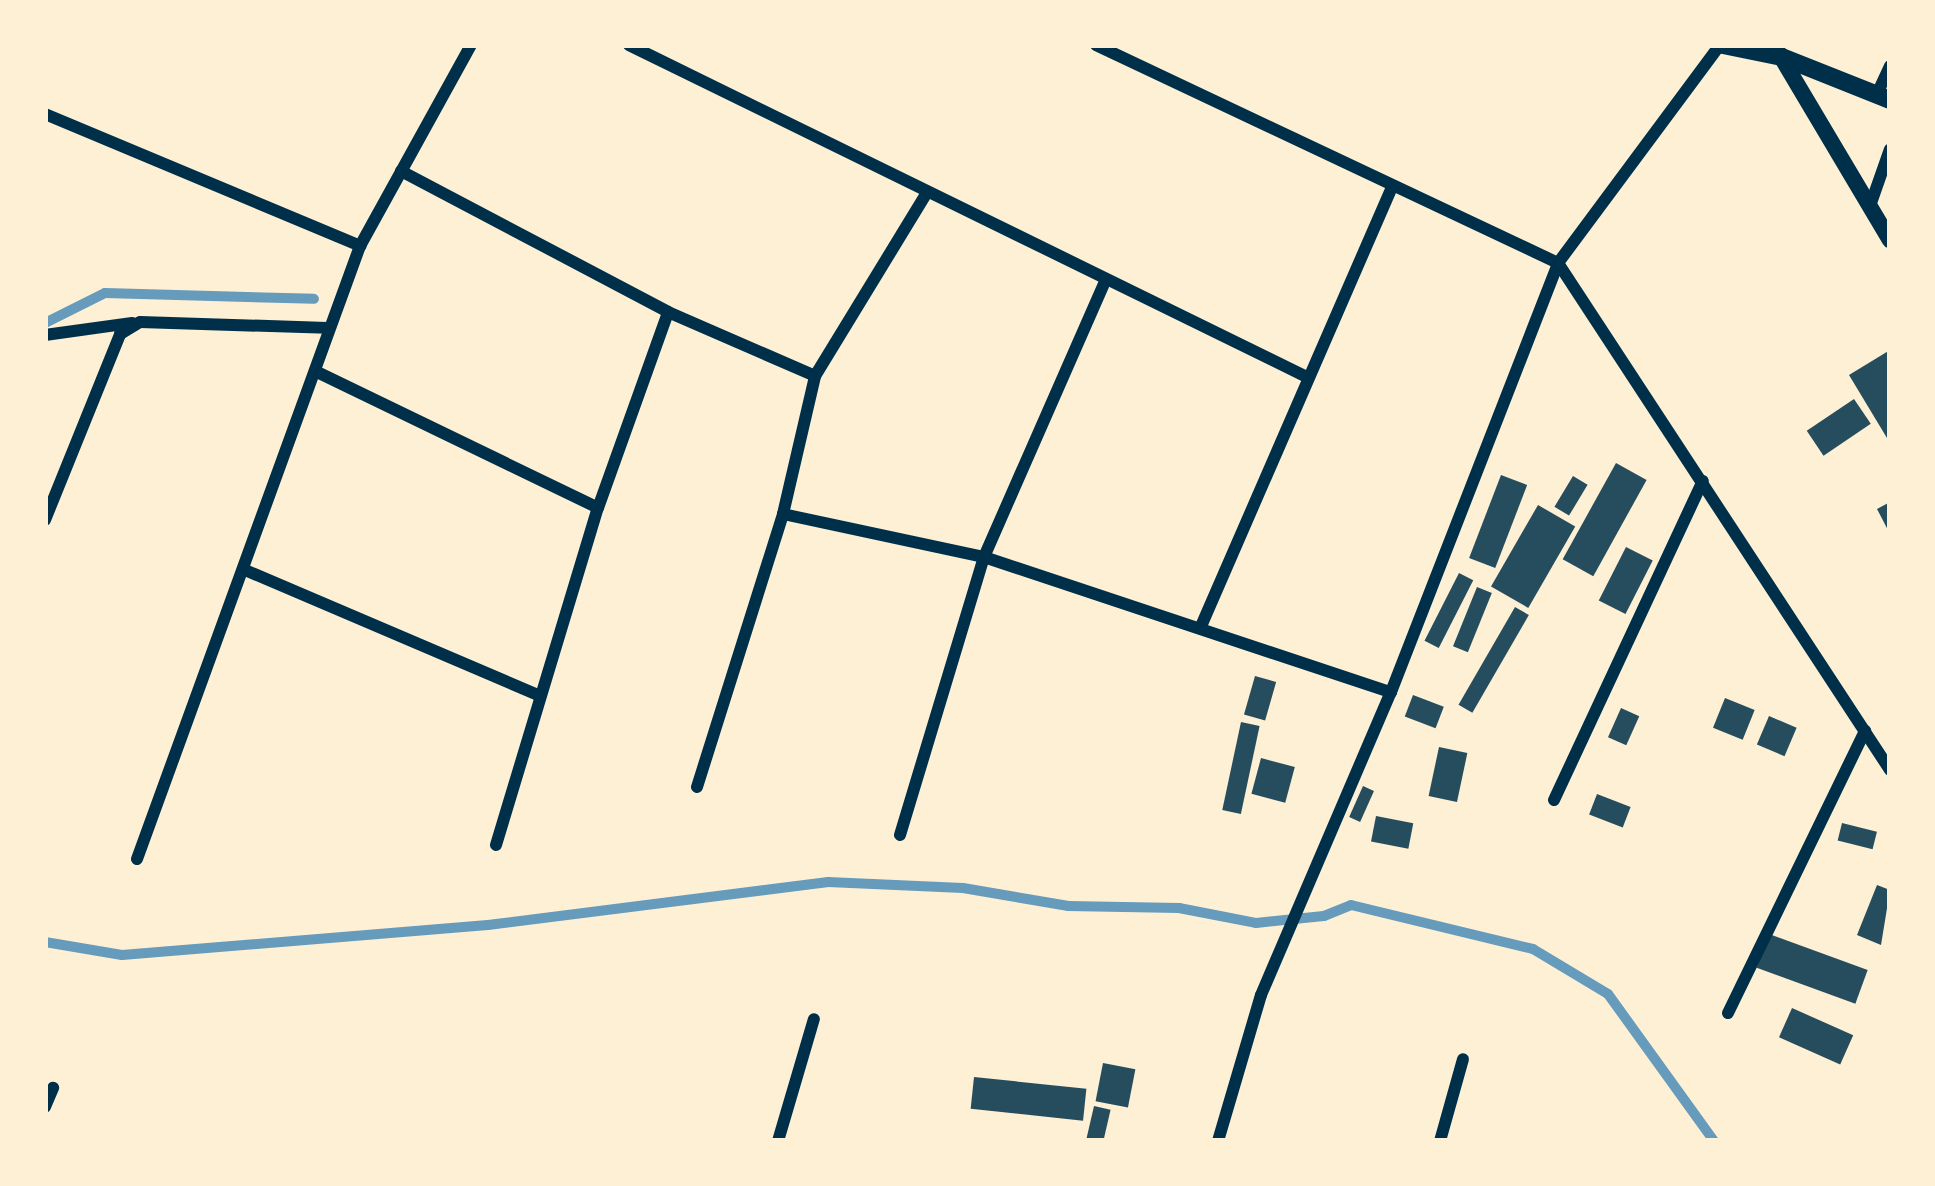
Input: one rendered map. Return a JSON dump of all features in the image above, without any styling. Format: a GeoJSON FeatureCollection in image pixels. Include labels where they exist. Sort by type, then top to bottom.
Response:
{"type":"FeatureCollection","features":[{"type":"Feature","properties":{"kind":"main road"},"geometry":{"type":"LineString","coordinates":[[1721,45],[1778,51],[1884,97]]}},
{"type":"Feature","properties":{"kind":"street"},"geometry":{"type":"LineString","coordinates":[[137,859],[360,246],[471,45]]}},
{"type":"Feature","properties":{"kind":"street"},"geometry":{"type":"LineString","coordinates":[[629,45],[1105,282],[1307,376]]}},
{"type":"Feature","properties":{"kind":"street"},"geometry":{"type":"LineString","coordinates":[[1096,45],[1558,262],[1890,770]]}},
{"type":"Feature","properties":{"kind":"street"},"geometry":{"type":"LineString","coordinates":[[1218,1141],[1261,995],[1312,866],[1391,692],[1558,262],[1721,45]]}},
{"type":"Feature","properties":{"kind":"street"},"geometry":{"type":"LineString","coordinates":[[1778,51],[1890,240]]}},
{"type":"Feature","properties":{"kind":"street"},"geometry":{"type":"LineString","coordinates":[[1884,97],[1890,66]]}},
{"type":"Feature","properties":{"kind":"street"},"geometry":{"type":"LineString","coordinates":[[45,114],[360,246]]}},
{"type":"Feature","properties":{"kind":"street"},"geometry":{"type":"LineString","coordinates":[[1870,206],[1890,148]]}},
{"type":"Feature","properties":{"kind":"street"},"geometry":{"type":"LineString","coordinates":[[401,171],[668,312],[815,376]]}},
{"type":"Feature","properties":{"kind":"street"},"geometry":{"type":"LineString","coordinates":[[1202,624],[1392,187]]}},
{"type":"Feature","properties":{"kind":"street"},"geometry":{"type":"LineString","coordinates":[[697,787],[783,514],[815,376],[926,194]]}},
{"type":"Feature","properties":{"kind":"street"},"geometry":{"type":"LineString","coordinates":[[900,836],[984,557],[1105,282]]}},
{"type":"Feature","properties":{"kind":"street"},"geometry":{"type":"LineString","coordinates":[[496,845],[598,508],[668,312]]}},
{"type":"Feature","properties":{"kind":"street"},"geometry":{"type":"LineString","coordinates":[[45,335],[140,322],[327,328]]}},
{"type":"Feature","properties":{"kind":"street"},"geometry":{"type":"LineString","coordinates":[[45,520],[108,351],[140,322]]}},
{"type":"Feature","properties":{"kind":"street"},"geometry":{"type":"LineString","coordinates":[[315,371],[598,508]]}},
{"type":"Feature","properties":{"kind":"street"},"geometry":{"type":"LineString","coordinates":[[1554,800],[1703,481]]}},
{"type":"Feature","properties":{"kind":"street"},"geometry":{"type":"LineString","coordinates":[[783,514],[984,557],[1202,624],[1391,692]]}},
{"type":"Feature","properties":{"kind":"street"},"geometry":{"type":"LineString","coordinates":[[245,570],[540,696]]}},
{"type":"Feature","properties":{"kind":"street"},"geometry":{"type":"LineString","coordinates":[[1728,1013],[1865,731]]}},
{"type":"Feature","properties":{"kind":"street"},"geometry":{"type":"LineString","coordinates":[[778,1141],[814,1019]]}},
{"type":"Feature","properties":{"kind":"street"},"geometry":{"type":"LineString","coordinates":[[1440,1141],[1463,1059]]}},
{"type":"Feature","properties":{"kind":"street"},"geometry":{"type":"LineString","coordinates":[[45,1107],[53,1088]]}},
{"type":"Feature","properties":{"kind":"building"},"geometry":{"type":"Polygon","coordinates":[[[1890,350],[1890,443],[1849,375],[1890,350]]]}},
{"type":"Feature","properties":{"kind":"building"},"geometry":{"type":"Polygon","coordinates":[[[1854,399],[1871,424],[1824,456],[1807,431],[1854,399]]]}},
{"type":"Feature","properties":{"kind":"building"},"geometry":{"type":"Polygon","coordinates":[[[1616,463],[1647,480],[1593,576],[1563,559],[1616,463]]]}},
{"type":"Feature","properties":{"kind":"building"},"geometry":{"type":"Polygon","coordinates":[[[1501,475],[1527,485],[1495,568],[1469,558],[1501,475]]]}},
{"type":"Feature","properties":{"kind":"building"},"geometry":{"type":"Polygon","coordinates":[[[1573,476],[1588,485],[1569,516],[1554,507],[1573,476]]]}},
{"type":"Feature","properties":{"kind":"building"},"geometry":{"type":"Polygon","coordinates":[[[1890,502],[1890,534],[1877,509],[1890,502]]]}},
{"type":"Feature","properties":{"kind":"building"},"geometry":{"type":"Polygon","coordinates":[[[1538,505],[1575,526],[1528,608],[1491,586],[1538,505]]]}},
{"type":"Feature","properties":{"kind":"building"},"geometry":{"type":"Polygon","coordinates":[[[1626,547],[1653,561],[1625,614],[1599,600],[1626,547]]]}},
{"type":"Feature","properties":{"kind":"building"},"geometry":{"type":"Polygon","coordinates":[[[1459,573],[1473,580],[1439,648],[1424,641],[1459,573]]]}},
{"type":"Feature","properties":{"kind":"building"},"geometry":{"type":"Polygon","coordinates":[[[1477,587],[1492,593],[1468,652],[1453,646],[1477,587]]]}},
{"type":"Feature","properties":{"kind":"building"},"geometry":{"type":"Polygon","coordinates":[[[1515,607],[1529,615],[1472,713],[1458,705],[1515,607]]]}},
{"type":"Feature","properties":{"kind":"building"},"geometry":{"type":"Polygon","coordinates":[[[1255,676],[1276,682],[1265,721],[1244,714],[1255,676]]]}},
{"type":"Feature","properties":{"kind":"building"},"geometry":{"type":"Polygon","coordinates":[[[1413,695],[1444,707],[1436,728],[1405,716],[1413,695]]]}},
{"type":"Feature","properties":{"kind":"building"},"geometry":{"type":"Polygon","coordinates":[[[1725,698],[1755,710],[1743,740],[1713,728],[1725,698]]]}},
{"type":"Feature","properties":{"kind":"building"},"geometry":{"type":"Polygon","coordinates":[[[1621,708],[1639,716],[1626,745],[1608,737],[1621,708]]]}},
{"type":"Feature","properties":{"kind":"building"},"geometry":{"type":"Polygon","coordinates":[[[1769,716],[1797,728],[1785,756],[1757,745],[1769,716]]]}},
{"type":"Feature","properties":{"kind":"building"},"geometry":{"type":"Polygon","coordinates":[[[1241,722],[1260,726],[1241,814],[1222,810],[1241,722]]]}},
{"type":"Feature","properties":{"kind":"building"},"geometry":{"type":"Polygon","coordinates":[[[1439,747],[1467,753],[1457,802],[1429,796],[1439,747]]]}},
{"type":"Feature","properties":{"kind":"building"},"geometry":{"type":"Polygon","coordinates":[[[1261,758],[1295,767],[1285,803],[1251,794],[1261,758]]]}},
{"type":"Feature","properties":{"kind":"building"},"geometry":{"type":"Polygon","coordinates":[[[1363,786],[1374,791],[1360,822],[1349,817],[1363,786]]]}},
{"type":"Feature","properties":{"kind":"building"},"geometry":{"type":"Polygon","coordinates":[[[1597,794],[1631,807],[1623,827],[1589,815],[1597,794]]]}},
{"type":"Feature","properties":{"kind":"building"},"geometry":{"type":"Polygon","coordinates":[[[1376,816],[1413,823],[1408,849],[1371,842],[1376,816]]]}},
{"type":"Feature","properties":{"kind":"building"},"geometry":{"type":"Polygon","coordinates":[[[1842,823],[1877,832],[1873,849],[1838,840],[1842,823]]]}},
{"type":"Feature","properties":{"kind":"building"},"geometry":{"type":"Polygon","coordinates":[[[1877,885],[1890,890],[1881,945],[1857,935],[1877,885]]]}},
{"type":"Feature","properties":{"kind":"building"},"geometry":{"type":"Polygon","coordinates":[[[1769,934],[1868,970],[1855,1004],[1757,968],[1769,934]]]}},
{"type":"Feature","properties":{"kind":"building"},"geometry":{"type":"Polygon","coordinates":[[[1792,1008],[1853,1035],[1840,1064],[1779,1037],[1792,1008]]]}},
{"type":"Feature","properties":{"kind":"building"},"geometry":{"type":"Polygon","coordinates":[[[1103,1063],[1135,1069],[1128,1108],[1096,1101],[1103,1063]]]}},
{"type":"Feature","properties":{"kind":"building"},"geometry":{"type":"Polygon","coordinates":[[[974,1077],[1086,1089],[1083,1121],[971,1109],[974,1077]]]}},
{"type":"Feature","properties":{"kind":"building"},"geometry":{"type":"Polygon","coordinates":[[[1094,1106],[1111,1110],[1103,1141],[1086,1139],[1094,1106]]]}},
{"type":"Feature","properties":{"kind":"waterway"},"geometry":{"type":"LineString","coordinates":[[45,323],[105,293],[314,299]]}},
{"type":"Feature","properties":{"kind":"waterway"},"geometry":{"type":"LineString","coordinates":[[45,942],[122,955],[488,925],[828,882],[963,888],[1068,906],[1179,908],[1256,923],[1324,916],[1351,905],[1533,949],[1608,994],[1714,1141]]}}]}
